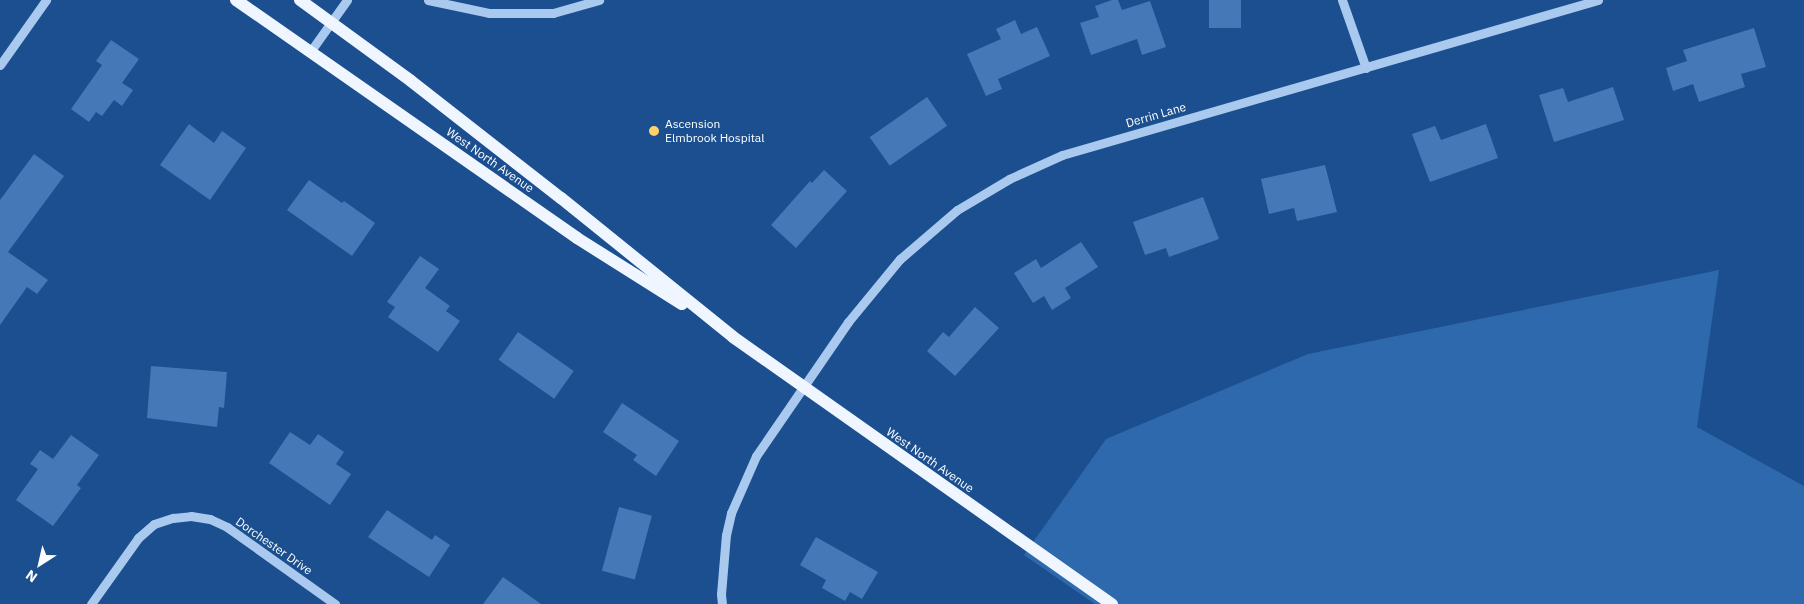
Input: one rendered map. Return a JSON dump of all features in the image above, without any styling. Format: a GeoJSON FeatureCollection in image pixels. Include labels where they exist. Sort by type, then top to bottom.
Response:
{"type":"FeatureCollection","features":[{"type":"Feature","properties":{"kind":"main road","name":"West North Avenue"},"geometry":{"type":"LineString","coordinates":[[236,0],[577,238],[733,337]]}},
{"type":"Feature","properties":{"kind":"main road","name":"West North Avenue"},"geometry":{"type":"LineString","coordinates":[[300,0],[411,81],[561,198],[733,337],[1112,604]]}},
{"type":"Feature","properties":{"kind":"street"},"geometry":{"type":"LineString","coordinates":[[0,65],[46,0]]}},
{"type":"Feature","properties":{"kind":"street"},"geometry":{"type":"LineString","coordinates":[[310,52],[347,0]]}},
{"type":"Feature","properties":{"kind":"street"},"geometry":{"type":"LineString","coordinates":[[428,0],[488,13],[553,13],[599,0]]}},
{"type":"Feature","properties":{"kind":"street"},"geometry":{"type":"LineString","coordinates":[[1342,0],[1366,68]]}},
{"type":"Feature","properties":{"kind":"street","name":"Derrin Lane"},"geometry":{"type":"LineString","coordinates":[[722,604],[726,535],[734,506],[756,456],[848,322],[900,258],[957,210],[1001,184],[1062,154],[1598,0]]}},
{"type":"Feature","properties":{"kind":"street","name":"Dorchester Drive"},"geometry":{"type":"LineString","coordinates":[[91,604],[138,538],[154,524],[173,518],[191,516],[210,519],[240,536],[335,604]]}},
{"type":"Feature","properties":{"kind":"shaded area"},"geometry":{"type":"Polygon","coordinates":[[[1719,270],[1697,427],[1804,486],[1804,604],[1095,604],[1024,555],[1106,439],[1308,354],[1719,270]]]}},
{"type":"Feature","properties":{"kind":"building"},"geometry":{"type":"Polygon","coordinates":[[[1112,0],[1118,0],[1122,10],[1150,1],[1166,47],[1142,55],[1137,39],[1091,55],[1080,23],[1099,17],[1095,6],[1112,0]]]}},
{"type":"Feature","properties":{"kind":"building"},"geometry":{"type":"Polygon","coordinates":[[[1209,0],[1241,0],[1241,28],[1209,28],[1209,0]]]}},
{"type":"Feature","properties":{"kind":"building"},"geometry":{"type":"Polygon","coordinates":[[[1015,20],[1021,34],[1037,27],[1050,56],[998,79],[1002,89],[986,96],[967,54],[1001,39],[996,29],[1015,20]]]}},
{"type":"Feature","properties":{"kind":"building"},"geometry":{"type":"Polygon","coordinates":[[[1754,28],[1766,67],[1741,74],[1745,87],[1699,102],[1693,84],[1673,91],[1666,68],[1687,61],[1683,50],[1754,28]]]}},
{"type":"Feature","properties":{"kind":"building"},"geometry":{"type":"Polygon","coordinates":[[[111,40],[139,59],[122,83],[133,90],[122,106],[114,100],[102,116],[96,112],[89,122],[71,109],[102,65],[96,61],[111,40]]]}},
{"type":"Feature","properties":{"kind":"building"},"geometry":{"type":"Polygon","coordinates":[[[1613,87],[1624,120],[1554,142],[1539,95],[1563,88],[1568,102],[1613,87]]]}},
{"type":"Feature","properties":{"kind":"building"},"geometry":{"type":"Polygon","coordinates":[[[927,97],[947,126],[890,166],[870,137],[927,97]]]}},
{"type":"Feature","properties":{"kind":"building"},"geometry":{"type":"Polygon","coordinates":[[[189,124],[214,143],[222,131],[246,148],[210,200],[160,165],[189,124]]]}},
{"type":"Feature","properties":{"kind":"building"},"geometry":{"type":"Polygon","coordinates":[[[1486,124],[1498,158],[1430,182],[1412,134],[1435,126],[1441,140],[1486,124]]]}},
{"type":"Feature","properties":{"kind":"building"},"geometry":{"type":"Polygon","coordinates":[[[34,154],[64,176],[8,252],[48,280],[37,294],[27,287],[0,325],[0,200],[34,154]]]}},
{"type":"Feature","properties":{"kind":"building"},"geometry":{"type":"Polygon","coordinates":[[[1325,165],[1337,212],[1297,221],[1294,208],[1269,214],[1261,179],[1325,165]]]}},
{"type":"Feature","properties":{"kind":"building"},"geometry":{"type":"Polygon","coordinates":[[[824,170],[847,191],[796,248],[771,225],[810,181],[812,183],[824,170]]]}},
{"type":"Feature","properties":{"kind":"building"},"geometry":{"type":"Polygon","coordinates":[[[309,180],[342,203],[344,201],[375,223],[352,256],[287,210],[309,180]]]}},
{"type":"Feature","properties":{"kind":"building"},"geometry":{"type":"Polygon","coordinates":[[[1203,197],[1219,239],[1169,257],[1166,248],[1145,255],[1133,222],[1203,197]]]}},
{"type":"Feature","properties":{"kind":"building"},"geometry":{"type":"Polygon","coordinates":[[[1081,242],[1098,267],[1065,288],[1071,298],[1052,310],[1044,296],[1033,303],[1014,273],[1036,259],[1041,268],[1081,242]]]}},
{"type":"Feature","properties":{"kind":"building"},"geometry":{"type":"Polygon","coordinates":[[[420,256],[439,269],[425,288],[450,306],[446,311],[460,321],[438,352],[388,317],[395,307],[387,302],[420,256]]]}},
{"type":"Feature","properties":{"kind":"building"},"geometry":{"type":"Polygon","coordinates":[[[975,307],[999,328],[955,376],[927,351],[943,332],[949,337],[975,307]]]}},
{"type":"Feature","properties":{"kind":"building"},"geometry":{"type":"Polygon","coordinates":[[[518,332],[574,371],[554,399],[498,360],[518,332]]]}},
{"type":"Feature","properties":{"kind":"building"},"geometry":{"type":"Polygon","coordinates":[[[151,366],[227,372],[224,408],[219,407],[217,427],[147,418],[151,366]]]}},
{"type":"Feature","properties":{"kind":"building"},"geometry":{"type":"Polygon","coordinates":[[[622,403],[679,441],[656,476],[633,460],[637,455],[603,432],[622,403]]]}},
{"type":"Feature","properties":{"kind":"building"},"geometry":{"type":"Polygon","coordinates":[[[290,432],[310,445],[318,434],[344,452],[336,464],[351,474],[330,505],[269,463],[290,432]]]}},
{"type":"Feature","properties":{"kind":"building"},"geometry":{"type":"Polygon","coordinates":[[[71,435],[99,455],[77,485],[81,488],[53,526],[16,500],[38,469],[30,464],[40,450],[53,459],[71,435]]]}},
{"type":"Feature","properties":{"kind":"building"},"geometry":{"type":"Polygon","coordinates":[[[619,507],[652,516],[635,580],[602,571],[619,507]]]}},
{"type":"Feature","properties":{"kind":"building"},"geometry":{"type":"Polygon","coordinates":[[[387,510],[432,540],[435,535],[450,545],[429,577],[368,537],[387,510]]]}},
{"type":"Feature","properties":{"kind":"building"},"geometry":{"type":"Polygon","coordinates":[[[816,537],[878,572],[862,599],[850,592],[845,601],[822,588],[826,580],[800,565],[816,537]]]}},
{"type":"Feature","properties":{"kind":"building"},"geometry":{"type":"Polygon","coordinates":[[[503,577],[541,604],[483,604],[503,577]]]}},
{"type":"Feature","properties":{"kind":"place","name":"Ascension Elmbrook Hospital"},"geometry":{"type":"Point","coordinates":[654,131]}}]}
